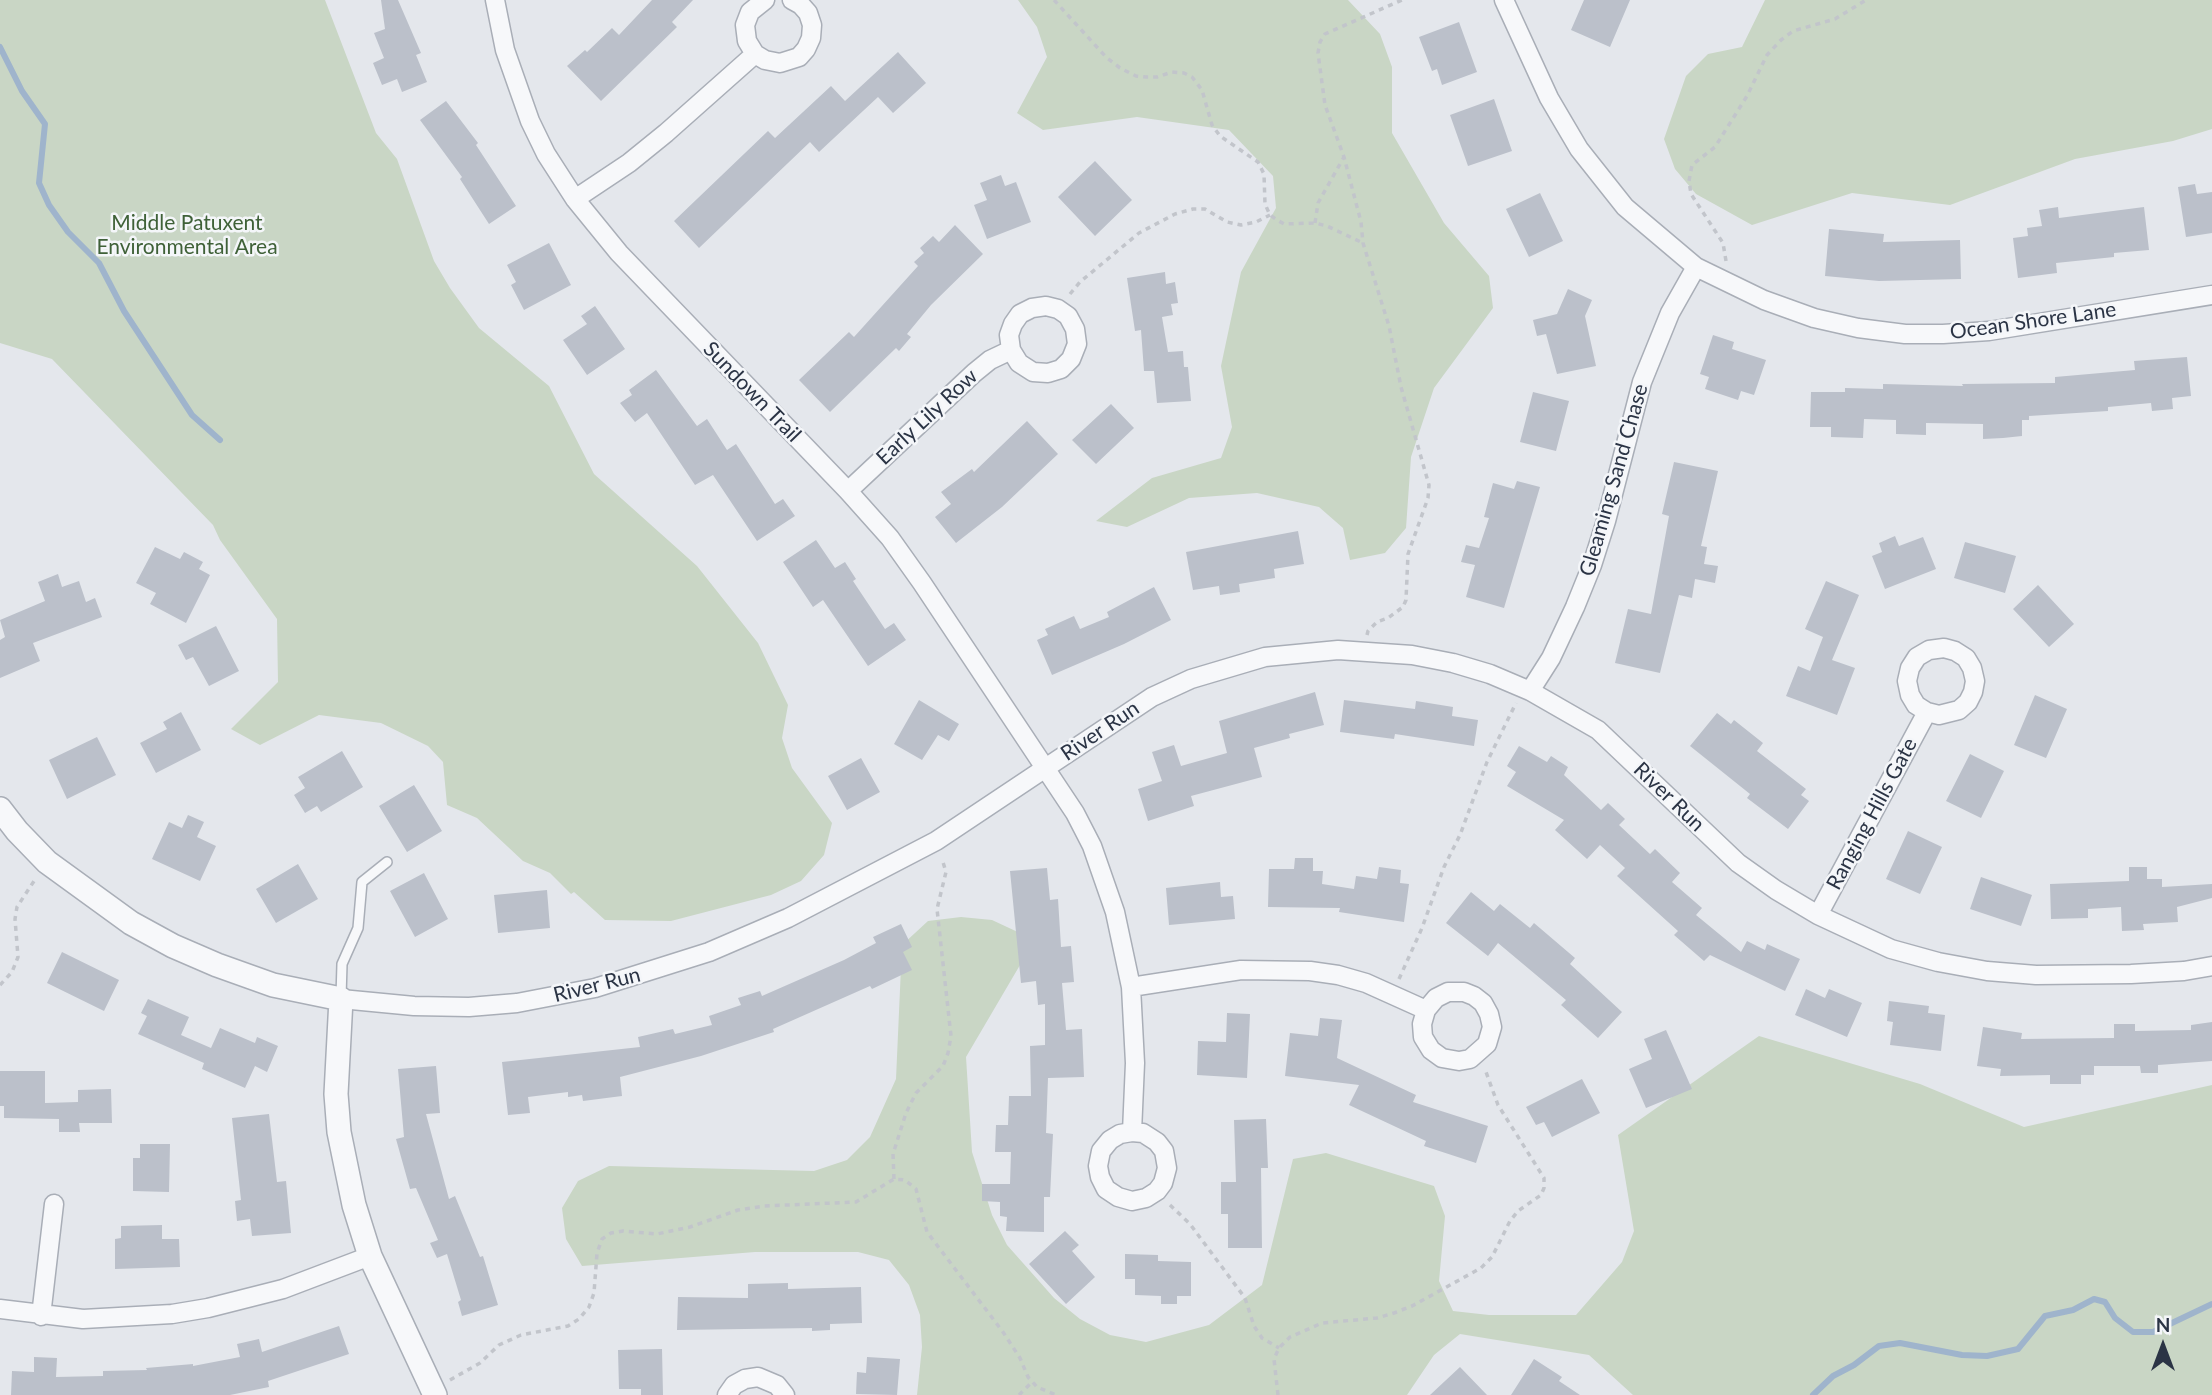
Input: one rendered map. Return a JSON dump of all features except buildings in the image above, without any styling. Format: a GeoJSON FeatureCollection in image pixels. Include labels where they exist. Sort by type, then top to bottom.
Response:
{"type":"FeatureCollection","features":[{"type":"Feature","properties":{"kind":"street","name":"Sundown Trail"},"geometry":{"type":"LineString","coordinates":[[495,0],[505,50],[530,121],[546,154],[575,199],[619,253],[890,538],[1075,813],[1092,846],[1115,912],[1131,987],[1135,1063],[1132,1132]]}},
{"type":"Feature","properties":{"kind":"street"},"geometry":{"type":"LineString","coordinates":[[765,0],[750,12],[745,25],[747,41],[755,54],[765,60],[780,63],[790,61],[806,49],[811,38],[812,24],[808,13],[792,0]]}},
{"type":"Feature","properties":{"kind":"street","name":"Ocean Shore Lane"},"geometry":{"type":"LineString","coordinates":[[1504,0],[1549,98],[1579,149],[1625,207],[1696,267],[1764,300],[1858,328],[1905,334],[1989,331],[2212,295]]}},
{"type":"Feature","properties":{"kind":"street"},"geometry":{"type":"LineString","coordinates":[[575,199],[611,176],[666,133],[755,54]]}},
{"type":"Feature","properties":{"kind":"street","name":"Gleaming Sand Chase"},"geometry":{"type":"LineString","coordinates":[[1527,690],[1551,658],[1592,565],[1642,382],[1661,332],[1696,267]]}},
{"type":"Feature","properties":{"kind":"street"},"geometry":{"type":"LineString","coordinates":[[1032,307],[1058,309],[1068,316],[1075,328],[1077,344],[1071,359],[1061,369],[1048,373],[1033,372],[1019,363],[1011,350],[1009,335],[1013,324],[1020,314],[1032,307]]}},
{"type":"Feature","properties":{"kind":"street","name":"Early Lily Row"},"geometry":{"type":"LineString","coordinates":[[848,491],[974,373],[990,360],[1011,350]]}},
{"type":"Feature","properties":{"kind":"street","name":"River Run"},"geometry":{"type":"LineString","coordinates":[[0,808],[17,831],[47,862],[131,923],[173,946],[274,985],[341,999],[414,1006],[469,1007],[517,1003],[595,988],[709,952],[788,918],[936,841],[1152,697],[1191,679],[1265,657],[1338,650],[1412,654],[1490,674],[1527,690],[1598,730],[1738,863],[1818,915],[1891,949],[1938,962],[1987,971],[2036,975],[2089,976],[2184,971],[2212,966]]}},
{"type":"Feature","properties":{"kind":"street","name":"Ranging Hills Gate"},"geometry":{"type":"LineString","coordinates":[[1818,915],[1927,712]]}},
{"type":"Feature","properties":{"kind":"street"},"geometry":{"type":"LineString","coordinates":[[1131,987],[1227,972],[1278,970],[1338,975],[1366,983],[1426,1010]]}},
{"type":"Feature","properties":{"kind":"street"},"geometry":{"type":"LineString","coordinates":[[1448,992],[1464,992],[1483,1003],[1489,1014],[1492,1027],[1487,1044],[1470,1059],[1459,1061],[1442,1058],[1431,1050],[1423,1037],[1422,1024],[1426,1010],[1436,998],[1448,992]]}},
{"type":"Feature","properties":{"kind":"street"},"geometry":{"type":"LineString","coordinates":[[341,999],[336,1094],[339,1132],[354,1205],[370,1256],[433,1391]]}},
{"type":"Feature","properties":{"kind":"street"},"geometry":{"type":"LineString","coordinates":[[1132,1132],[1143,1133],[1157,1142],[1164,1151],[1167,1168],[1163,1183],[1157,1191],[1146,1198],[1132,1200],[1118,1197],[1106,1189],[1098,1166],[1101,1151],[1110,1140],[1120,1134],[1132,1132]]}},
{"type":"Feature","properties":{"kind":"street"},"geometry":{"type":"LineString","coordinates":[[41,1316],[54,1204]]}},
{"type":"Feature","properties":{"kind":"street"},"geometry":{"type":"LineString","coordinates":[[0,1309],[83,1319],[208,1308],[283,1289],[370,1256]]}},
{"type":"Feature","properties":{"kind":"street"},"geometry":{"type":"LineString","coordinates":[[727,1395],[734,1385],[745,1379],[758,1377],[777,1385],[785,1395]]}},
{"type":"Feature","properties":{"kind":"lane"},"geometry":{"type":"LineString","coordinates":[[341,999],[342,964],[358,928],[362,882],[387,862]]}},
{"type":"Feature","properties":{"kind":"path"},"geometry":{"type":"LineString","coordinates":[[1054,0],[1097,48],[1120,68],[1136,76],[1157,77],[1172,72],[1192,77],[1202,90],[1212,125],[1220,136],[1258,162],[1264,174],[1265,204],[1270,215],[1284,224],[1315,223],[1327,226],[1363,243]]}},
{"type":"Feature","properties":{"kind":"path"},"geometry":{"type":"LineString","coordinates":[[1364,651],[1368,631],[1377,622],[1403,607],[1406,600],[1405,569],[1408,554],[1428,498],[1429,485],[1401,387],[1385,314],[1363,243],[1361,222],[1344,157],[1325,104],[1318,53],[1325,34],[1402,0]]}},
{"type":"Feature","properties":{"kind":"path"},"geometry":{"type":"LineString","coordinates":[[1718,279],[1726,261],[1726,253],[1723,243],[1691,194],[1689,173],[1692,165],[1715,147],[1747,96],[1768,55],[1781,40],[1793,32],[1835,19],[1866,0]]}},
{"type":"Feature","properties":{"kind":"path"},"geometry":{"type":"LineString","coordinates":[[1315,223],[1318,203],[1344,157]]}},
{"type":"Feature","properties":{"kind":"path"},"geometry":{"type":"LineString","coordinates":[[1058,309],[1080,282],[1139,233],[1175,214],[1205,209],[1227,222],[1241,226],[1270,215]]}},
{"type":"Feature","properties":{"kind":"path"},"geometry":{"type":"LineString","coordinates":[[1392,994],[1422,928],[1487,762],[1527,690]]}},
{"type":"Feature","properties":{"kind":"path"},"geometry":{"type":"LineString","coordinates":[[894,1179],[894,1154],[906,1113],[916,1093],[943,1066],[951,1036],[937,909],[946,872],[936,841]]}},
{"type":"Feature","properties":{"kind":"path"},"geometry":{"type":"LineString","coordinates":[[0,985],[12,972],[18,957],[15,919],[17,906],[47,862]]}},
{"type":"Feature","properties":{"kind":"path"},"geometry":{"type":"LineString","coordinates":[[1278,1395],[1274,1359],[1279,1348],[1290,1337],[1322,1323],[1377,1318],[1394,1313],[1481,1268],[1492,1257],[1518,1211],[1541,1195],[1544,1178],[1499,1105],[1479,1053]]}},
{"type":"Feature","properties":{"kind":"path"},"geometry":{"type":"LineString","coordinates":[[433,1391],[481,1363],[499,1345],[521,1335],[568,1326],[579,1319],[589,1307],[594,1293],[597,1253],[602,1239],[611,1233],[623,1231],[657,1234],[690,1227],[738,1210],[764,1206],[856,1202],[894,1179],[905,1180],[916,1189],[927,1232],[985,1306],[1020,1358],[1028,1377],[1037,1387],[1056,1395]]}},
{"type":"Feature","properties":{"kind":"path"},"geometry":{"type":"LineString","coordinates":[[1157,1191],[1189,1224],[1245,1298],[1254,1326],[1262,1338],[1279,1348]]}},
{"type":"Feature","properties":{"kind":"path"},"geometry":{"type":"LineString","coordinates":[[1019,1395],[1032,1382]]}},
{"type":"Feature","properties":{"kind":"green space","name":"Middle Patuxent Environmental Area"},"geometry":{"type":"Polygon","coordinates":[[[0,0],[325,0],[376,133],[397,159],[434,261],[450,288],[479,328],[549,386],[594,474],[697,566],[758,643],[788,705],[782,738],[792,768],[832,823],[824,855],[801,881],[771,895],[671,921],[605,920],[574,892],[571,894],[550,873],[523,861],[477,818],[447,805],[443,762],[428,746],[381,723],[319,715],[260,745],[231,729],[278,682],[277,619],[220,540],[213,525],[52,359],[0,343],[0,0]]]}},
{"type":"Feature","properties":{"kind":"green space"},"geometry":{"type":"Polygon","coordinates":[[[1018,0],[1348,0],[1380,34],[1392,67],[1392,133],[1444,223],[1489,276],[1493,308],[1434,388],[1411,457],[1406,528],[1385,553],[1350,560],[1343,528],[1319,507],[1257,493],[1189,498],[1127,527],[1096,521],[1152,478],[1221,458],[1232,427],[1221,366],[1241,272],[1276,208],[1273,176],[1229,130],[1137,117],[1043,130],[1017,113],[1047,57],[1037,27],[1018,0]]]}},
{"type":"Feature","properties":{"kind":"green space"},"geometry":{"type":"Polygon","coordinates":[[[1765,0],[2212,0],[2212,129],[2173,141],[2075,159],[1950,205],[1852,193],[1752,225],[1696,194],[1675,169],[1664,139],[1686,76],[1708,54],[1742,47],[1765,0]]]}},
{"type":"Feature","properties":{"kind":"green space"},"geometry":{"type":"Polygon","coordinates":[[[961,917],[992,920],[1022,934],[1020,965],[966,1057],[972,1152],[992,1215],[1007,1245],[1054,1298],[1080,1319],[1110,1335],[1146,1342],[1209,1325],[1262,1285],[1293,1159],[1326,1153],[1434,1186],[1445,1216],[1439,1281],[1453,1311],[1489,1315],[1576,1315],[1622,1262],[1634,1231],[1618,1135],[1759,1036],[1920,1084],[2024,1127],[2212,1085],[2212,1395],[1633,1395],[1589,1355],[1460,1334],[1434,1355],[1407,1395],[917,1395],[922,1347],[920,1315],[909,1285],[889,1260],[858,1252],[755,1252],[582,1266],[566,1239],[562,1208],[578,1181],[609,1166],[814,1171],[847,1160],[870,1137],[896,1079],[902,945],[928,921],[961,917]]]}},
{"type":"Feature","properties":{"kind":"waterway"},"geometry":{"type":"LineString","coordinates":[[0,47],[22,91],[45,124],[39,183],[49,205],[68,232],[99,263],[124,311],[192,415],[220,440]]}},
{"type":"Feature","properties":{"kind":"waterway"},"geometry":{"type":"LineString","coordinates":[[1813,1395],[1833,1376],[1854,1365],[1879,1346],[1900,1343],[1962,1355],[1987,1356],[2018,1349],[2045,1316],[2073,1310],[2094,1299],[2105,1302],[2115,1318],[2133,1332],[2153,1332],[2212,1304]]}}]}
